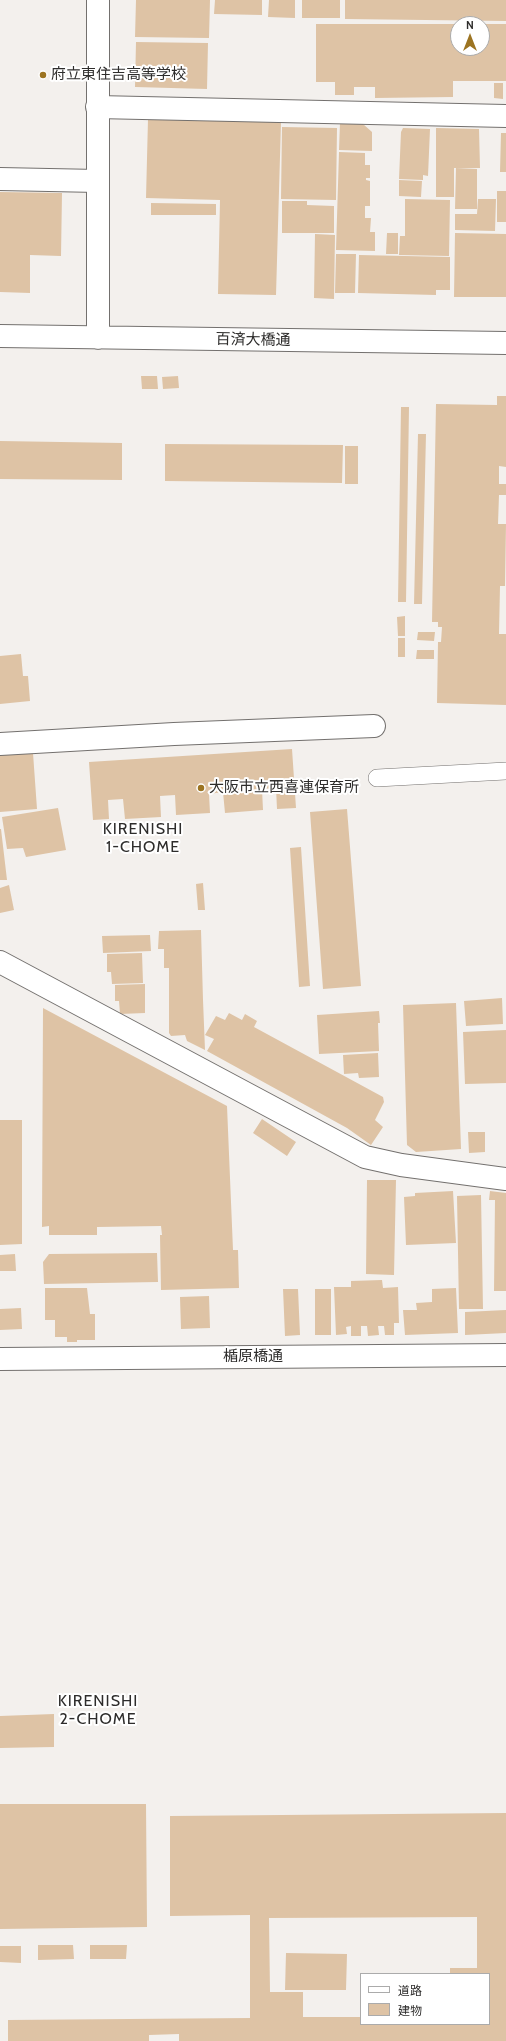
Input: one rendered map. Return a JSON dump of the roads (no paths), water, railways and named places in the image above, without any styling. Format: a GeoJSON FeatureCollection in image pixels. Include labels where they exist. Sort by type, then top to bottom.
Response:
{"type":"FeatureCollection","features":[{"type":"Feature","properties":{"kind":"street"},"geometry":{"type":"LineString","coordinates":[[98,0],[98,338]]}},
{"type":"Feature","properties":{"kind":"street"},"geometry":{"type":"LineString","coordinates":[[97,107],[506,116]]}},
{"type":"Feature","properties":{"kind":"street"},"geometry":{"type":"LineString","coordinates":[[0,179],[98,181]]}},
{"type":"Feature","properties":{"kind":"street","name":"百済大橋通"},"geometry":{"type":"LineString","coordinates":[[0,336],[506,343]]}},
{"type":"Feature","properties":{"kind":"street"},"geometry":{"type":"LineString","coordinates":[[0,744],[174,734],[374,726]]}},
{"type":"Feature","properties":{"kind":"street"},"geometry":{"type":"LineString","coordinates":[[0,962],[365,1157],[401,1165],[506,1179]]}},
{"type":"Feature","properties":{"kind":"street","name":"楯原橋通"},"geometry":{"type":"LineString","coordinates":[[0,1359],[506,1356]]}},
{"type":"Feature","properties":{"kind":"lane"},"geometry":{"type":"LineString","coordinates":[[377,778],[506,771]]}},
{"type":"Feature","properties":{"kind":"place","name":"府立東住吉高等学校"},"geometry":{"type":"Point","coordinates":[43,75]}},
{"type":"Feature","properties":{"kind":"place","name":"大阪市立西喜連保育所"},"geometry":{"type":"Point","coordinates":[201,788]}},
{"type":"Feature","properties":{"kind":"district","name":"KIRENISHI 1-CHOME"},"geometry":{"type":"Point","coordinates":[143,838]}},
{"type":"Feature","properties":{"kind":"district","name":"KIRENISHI 2-CHOME"},"geometry":{"type":"Point","coordinates":[98,1710]}}]}
